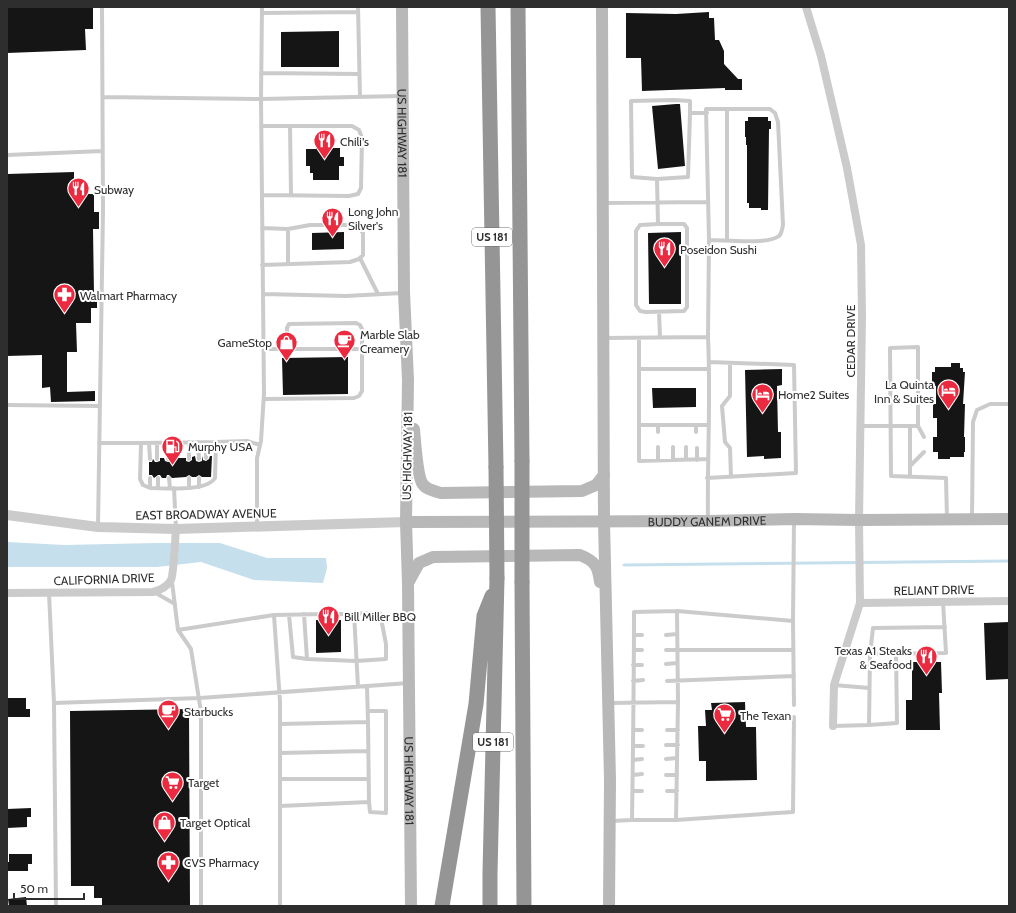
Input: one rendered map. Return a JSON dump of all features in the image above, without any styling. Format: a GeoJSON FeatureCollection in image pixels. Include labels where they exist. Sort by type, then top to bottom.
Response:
{"type":"FeatureCollection","features":[{"type":"Feature","properties":{"kind":"highway","name":"US 181"},"geometry":{"type":"LineString","coordinates":[[488,7],[496,467],[496,582],[490,906]]}},
{"type":"Feature","properties":{"kind":"highway","name":"US 181"},"geometry":{"type":"LineString","coordinates":[[518,7],[524,906]]}},
{"type":"Feature","properties":{"kind":"highway"},"geometry":{"type":"LineString","coordinates":[[519,42],[528,15],[528,7]]}},
{"type":"Feature","properties":{"kind":"highway"},"geometry":{"type":"LineString","coordinates":[[442,906],[476,704],[484,616],[496,582]]}},
{"type":"Feature","properties":{"kind":"highway"},"geometry":{"type":"LineString","coordinates":[[524,837],[533,862],[534,906]]}},
{"type":"Feature","properties":{"kind":"main road","name":"US HIGHWAY 181"},"geometry":{"type":"LineString","coordinates":[[402,7],[404,292],[408,380],[406,522],[408,583],[411,906]]}},
{"type":"Feature","properties":{"kind":"main road"},"geometry":{"type":"LineString","coordinates":[[602,7],[604,521],[610,821],[609,906]]}},
{"type":"Feature","properties":{"kind":"main road"},"geometry":{"type":"LineString","coordinates":[[408,380],[418,469],[422,483],[432,491],[441,493],[582,491],[596,485],[604,475]]}},
{"type":"Feature","properties":{"kind":"main road","name":"BUDDY GANEM DRIVE"},"geometry":{"type":"LineString","coordinates":[[406,522],[1009,519]]}},
{"type":"Feature","properties":{"kind":"main road"},"geometry":{"type":"LineString","coordinates":[[408,583],[419,563],[433,557],[580,555],[587,558],[598,569],[607,632]]}},
{"type":"Feature","properties":{"kind":"street","name":"CEDAR DRIVE"},"geometry":{"type":"LineString","coordinates":[[806,7],[822,56],[846,160],[860,245],[862,316],[859,520],[860,603],[834,685],[833,726]]}},
{"type":"Feature","properties":{"kind":"street","name":"EAST BROADWAY AVENUE"},"geometry":{"type":"LineString","coordinates":[[7,515],[98,527],[176,529],[406,522]]}},
{"type":"Feature","properties":{"kind":"street","name":"CALIFORNIA DRIVE"},"geometry":{"type":"LineString","coordinates":[[7,593],[153,592],[164,588],[171,579],[176,529]]}},
{"type":"Feature","properties":{"kind":"street","name":"RELIANT DRIVE"},"geometry":{"type":"LineString","coordinates":[[860,603],[1009,601]]}},
{"type":"Feature","properties":{"kind":"lane"},"geometry":{"type":"LineString","coordinates":[[98,527],[103,151],[102,7]]}},
{"type":"Feature","properties":{"kind":"lane"},"geometry":{"type":"LineString","coordinates":[[257,526],[257,458],[260,445],[264,399],[261,99],[262,7]]}},
{"type":"Feature","properties":{"kind":"lane"},"geometry":{"type":"LineString","coordinates":[[358,7],[360,97]]}},
{"type":"Feature","properties":{"kind":"lane"},"geometry":{"type":"LineString","coordinates":[[262,13],[358,12]]}},
{"type":"Feature","properties":{"kind":"lane"},"geometry":{"type":"LineString","coordinates":[[261,73],[359,74]]}},
{"type":"Feature","properties":{"kind":"lane"},"geometry":{"type":"LineString","coordinates":[[103,97],[261,99],[403,96]]}},
{"type":"Feature","properties":{"kind":"lane"},"geometry":{"type":"LineString","coordinates":[[631,101],[690,101],[690,113],[688,177],[657,180],[632,177],[631,101]]}},
{"type":"Feature","properties":{"kind":"lane"},"geometry":{"type":"LineString","coordinates":[[727,108],[727,240]]}},
{"type":"Feature","properties":{"kind":"lane"},"geometry":{"type":"LineString","coordinates":[[708,521],[707,459],[709,240],[706,109],[770,109],[775,113],[778,122],[783,225],[782,233],[778,237],[766,241],[709,240]]}},
{"type":"Feature","properties":{"kind":"lane"},"geometry":{"type":"LineString","coordinates":[[690,113],[707,113]]}},
{"type":"Feature","properties":{"kind":"lane"},"geometry":{"type":"LineString","coordinates":[[262,126],[352,126],[358,130],[362,138],[361,188],[358,194],[349,196],[262,195]]}},
{"type":"Feature","properties":{"kind":"lane"},"geometry":{"type":"LineString","coordinates":[[290,126],[291,195]]}},
{"type":"Feature","properties":{"kind":"lane"},"geometry":{"type":"LineString","coordinates":[[7,155],[103,151]]}},
{"type":"Feature","properties":{"kind":"lane"},"geometry":{"type":"LineString","coordinates":[[657,180],[658,224]]}},
{"type":"Feature","properties":{"kind":"lane"},"geometry":{"type":"LineString","coordinates":[[603,203],[708,202]]}},
{"type":"Feature","properties":{"kind":"lane"},"geometry":{"type":"LineString","coordinates":[[658,224],[684,224],[687,228],[687,307],[684,311],[646,312],[640,311],[636,305],[636,232],[640,226],[658,224]]}},
{"type":"Feature","properties":{"kind":"lane"},"geometry":{"type":"LineString","coordinates":[[262,228],[288,229],[310,225],[356,225],[363,233],[363,255],[360,258],[350,262],[262,265]]}},
{"type":"Feature","properties":{"kind":"lane"},"geometry":{"type":"LineString","coordinates":[[288,229],[288,264]]}},
{"type":"Feature","properties":{"kind":"lane"},"geometry":{"type":"LineString","coordinates":[[360,258],[378,294]]}},
{"type":"Feature","properties":{"kind":"lane"},"geometry":{"type":"LineString","coordinates":[[263,294],[346,296],[404,292]]}},
{"type":"Feature","properties":{"kind":"lane"},"geometry":{"type":"LineString","coordinates":[[659,312],[660,338]]}},
{"type":"Feature","properties":{"kind":"lane"},"geometry":{"type":"LineString","coordinates":[[264,399],[354,398],[359,396],[362,391],[362,329],[360,325],[356,323],[289,324],[287,328],[287,349]]}},
{"type":"Feature","properties":{"kind":"lane"},"geometry":{"type":"LineString","coordinates":[[604,338],[708,337]]}},
{"type":"Feature","properties":{"kind":"lane"},"geometry":{"type":"LineString","coordinates":[[639,338],[639,461],[707,459]]}},
{"type":"Feature","properties":{"kind":"lane"},"geometry":{"type":"LineString","coordinates":[[924,437],[918,426],[918,347],[890,348],[891,476],[946,478],[948,519]]}},
{"type":"Feature","properties":{"kind":"lane"},"geometry":{"type":"LineString","coordinates":[[264,349],[362,349]]}},
{"type":"Feature","properties":{"kind":"lane"},"geometry":{"type":"LineString","coordinates":[[707,478],[796,473],[794,364],[709,362]]}},
{"type":"Feature","properties":{"kind":"lane"},"geometry":{"type":"LineString","coordinates":[[730,363],[730,396],[722,406],[724,442],[730,448],[731,476]]}},
{"type":"Feature","properties":{"kind":"lane"},"geometry":{"type":"LineString","coordinates":[[639,369],[709,369]]}},
{"type":"Feature","properties":{"kind":"lane"},"geometry":{"type":"LineString","coordinates":[[972,519],[973,422],[977,410],[990,404],[1009,404]]}},
{"type":"Feature","properties":{"kind":"lane"},"geometry":{"type":"LineString","coordinates":[[7,405],[99,406]]}},
{"type":"Feature","properties":{"kind":"lane"},"geometry":{"type":"LineString","coordinates":[[639,425],[708,425]]}},
{"type":"Feature","properties":{"kind":"lane"},"geometry":{"type":"LineString","coordinates":[[658,425],[658,432]]}},
{"type":"Feature","properties":{"kind":"lane"},"geometry":{"type":"LineString","coordinates":[[673,425],[673,431]]}},
{"type":"Feature","properties":{"kind":"lane"},"geometry":{"type":"LineString","coordinates":[[685,425],[686,431]]}},
{"type":"Feature","properties":{"kind":"lane"},"geometry":{"type":"LineString","coordinates":[[696,425],[696,432]]}},
{"type":"Feature","properties":{"kind":"lane"},"geometry":{"type":"LineString","coordinates":[[861,426],[918,426]]}},
{"type":"Feature","properties":{"kind":"lane"},"geometry":{"type":"LineString","coordinates":[[910,426],[910,476]]}},
{"type":"Feature","properties":{"kind":"lane"},"geometry":{"type":"LineString","coordinates":[[99,443],[247,441],[260,445]]}},
{"type":"Feature","properties":{"kind":"lane"},"geometry":{"type":"LineString","coordinates":[[189,442],[189,459]]}},
{"type":"Feature","properties":{"kind":"lane"},"geometry":{"type":"LineString","coordinates":[[198,442],[198,459]]}},
{"type":"Feature","properties":{"kind":"lane"},"geometry":{"type":"LineString","coordinates":[[206,442],[206,458]]}},
{"type":"Feature","properties":{"kind":"lane"},"geometry":{"type":"LineString","coordinates":[[141,443],[140,479],[143,485],[150,488],[172,488],[199,487],[212,482],[215,478],[216,442]]}},
{"type":"Feature","properties":{"kind":"lane"},"geometry":{"type":"LineString","coordinates":[[149,443],[150,459]]}},
{"type":"Feature","properties":{"kind":"lane"},"geometry":{"type":"LineString","coordinates":[[157,443],[157,459]]}},
{"type":"Feature","properties":{"kind":"lane"},"geometry":{"type":"LineString","coordinates":[[168,443],[168,459]]}},
{"type":"Feature","properties":{"kind":"lane"},"geometry":{"type":"LineString","coordinates":[[658,447],[658,460]]}},
{"type":"Feature","properties":{"kind":"lane"},"geometry":{"type":"LineString","coordinates":[[673,447],[673,460]]}},
{"type":"Feature","properties":{"kind":"lane"},"geometry":{"type":"LineString","coordinates":[[686,447],[686,460]]}},
{"type":"Feature","properties":{"kind":"lane"},"geometry":{"type":"LineString","coordinates":[[697,448],[697,460]]}},
{"type":"Feature","properties":{"kind":"lane"},"geometry":{"type":"LineString","coordinates":[[910,466],[924,452]]}},
{"type":"Feature","properties":{"kind":"lane"},"geometry":{"type":"LineString","coordinates":[[150,478],[150,488]]}},
{"type":"Feature","properties":{"kind":"lane"},"geometry":{"type":"LineString","coordinates":[[158,478],[158,488]]}},
{"type":"Feature","properties":{"kind":"lane"},"geometry":{"type":"LineString","coordinates":[[169,478],[172,488],[176,529]]}},
{"type":"Feature","properties":{"kind":"lane"},"geometry":{"type":"LineString","coordinates":[[190,478],[190,487]]}},
{"type":"Feature","properties":{"kind":"lane"},"geometry":{"type":"LineString","coordinates":[[199,478],[199,487]]}},
{"type":"Feature","properties":{"kind":"lane"},"geometry":{"type":"LineString","coordinates":[[207,478],[207,484]]}},
{"type":"Feature","properties":{"kind":"lane"},"geometry":{"type":"LineString","coordinates":[[794,519],[794,705]]}},
{"type":"Feature","properties":{"kind":"lane"},"geometry":{"type":"LineString","coordinates":[[171,579],[178,630],[190,649],[200,698],[201,906]]}},
{"type":"Feature","properties":{"kind":"lane"},"geometry":{"type":"LineString","coordinates":[[153,592],[175,604]]}},
{"type":"Feature","properties":{"kind":"lane"},"geometry":{"type":"LineString","coordinates":[[48,593],[54,703],[56,906]]}},
{"type":"Feature","properties":{"kind":"lane"},"geometry":{"type":"LineString","coordinates":[[870,654],[946,653],[943,602]]}},
{"type":"Feature","properties":{"kind":"lane"},"geometry":{"type":"LineString","coordinates":[[632,820],[634,612],[677,611],[793,621]]}},
{"type":"Feature","properties":{"kind":"lane"},"geometry":{"type":"LineString","coordinates":[[676,820],[678,745],[677,611]]}},
{"type":"Feature","properties":{"kind":"lane"},"geometry":{"type":"LineString","coordinates":[[354,613],[358,687]]}},
{"type":"Feature","properties":{"kind":"lane"},"geometry":{"type":"LineString","coordinates":[[178,630],[274,615],[289,614],[380,613],[386,644],[386,659],[356,661],[293,657],[289,614]]}},
{"type":"Feature","properties":{"kind":"lane"},"geometry":{"type":"LineString","coordinates":[[304,614],[307,659]]}},
{"type":"Feature","properties":{"kind":"lane"},"geometry":{"type":"LineString","coordinates":[[274,615],[280,724],[280,906]]}},
{"type":"Feature","properties":{"kind":"lane"},"geometry":{"type":"LineString","coordinates":[[869,725],[870,654],[873,628],[945,627]]}},
{"type":"Feature","properties":{"kind":"lane"},"geometry":{"type":"LineString","coordinates":[[634,634],[642,635]]}},
{"type":"Feature","properties":{"kind":"lane"},"geometry":{"type":"LineString","coordinates":[[666,634],[677,634]]}},
{"type":"Feature","properties":{"kind":"lane"},"geometry":{"type":"LineString","coordinates":[[634,650],[642,650]]}},
{"type":"Feature","properties":{"kind":"lane"},"geometry":{"type":"LineString","coordinates":[[666,650],[793,650]]}},
{"type":"Feature","properties":{"kind":"lane"},"geometry":{"type":"LineString","coordinates":[[833,726],[897,723],[896,653]]}},
{"type":"Feature","properties":{"kind":"lane"},"geometry":{"type":"LineString","coordinates":[[666,664],[677,663]]}},
{"type":"Feature","properties":{"kind":"lane"},"geometry":{"type":"LineString","coordinates":[[634,665],[642,665]]}},
{"type":"Feature","properties":{"kind":"lane"},"geometry":{"type":"LineString","coordinates":[[667,680],[794,676]]}},
{"type":"Feature","properties":{"kind":"lane"},"geometry":{"type":"LineString","coordinates":[[633,681],[643,680]]}},
{"type":"Feature","properties":{"kind":"lane"},"geometry":{"type":"LineString","coordinates":[[54,703],[200,698],[409,683]]}},
{"type":"Feature","properties":{"kind":"lane"},"geometry":{"type":"LineString","coordinates":[[834,685],[869,688]]}},
{"type":"Feature","properties":{"kind":"lane"},"geometry":{"type":"LineString","coordinates":[[367,686],[368,779],[370,812],[386,813],[386,711],[368,711]]}},
{"type":"Feature","properties":{"kind":"lane"},"geometry":{"type":"LineString","coordinates":[[608,703],[678,702]]}},
{"type":"Feature","properties":{"kind":"lane"},"geometry":{"type":"LineString","coordinates":[[610,821],[676,820],[793,812],[794,717]]}},
{"type":"Feature","properties":{"kind":"lane"},"geometry":{"type":"LineString","coordinates":[[280,724],[368,722]]}},
{"type":"Feature","properties":{"kind":"lane"},"geometry":{"type":"LineString","coordinates":[[633,730],[642,730]]}},
{"type":"Feature","properties":{"kind":"lane"},"geometry":{"type":"LineString","coordinates":[[667,730],[678,730]]}},
{"type":"Feature","properties":{"kind":"lane"},"geometry":{"type":"LineString","coordinates":[[666,746],[678,745]]}},
{"type":"Feature","properties":{"kind":"lane"},"geometry":{"type":"LineString","coordinates":[[633,746],[643,746]]}},
{"type":"Feature","properties":{"kind":"lane"},"geometry":{"type":"LineString","coordinates":[[280,753],[368,752]]}},
{"type":"Feature","properties":{"kind":"lane"},"geometry":{"type":"LineString","coordinates":[[666,759],[677,758]]}},
{"type":"Feature","properties":{"kind":"lane"},"geometry":{"type":"LineString","coordinates":[[633,760],[642,759]]}},
{"type":"Feature","properties":{"kind":"lane"},"geometry":{"type":"LineString","coordinates":[[633,775],[642,774]]}},
{"type":"Feature","properties":{"kind":"lane"},"geometry":{"type":"LineString","coordinates":[[666,775],[677,775]]}},
{"type":"Feature","properties":{"kind":"lane"},"geometry":{"type":"LineString","coordinates":[[280,779],[368,779]]}},
{"type":"Feature","properties":{"kind":"lane"},"geometry":{"type":"LineString","coordinates":[[632,791],[642,791]]}},
{"type":"Feature","properties":{"kind":"lane"},"geometry":{"type":"LineString","coordinates":[[667,791],[677,791]]}},
{"type":"Feature","properties":{"kind":"lane"},"geometry":{"type":"LineString","coordinates":[[280,806],[369,802]]}},
{"type":"Feature","properties":{"kind":"water"},"geometry":{"type":"Polygon","coordinates":[[[7,542],[64,545],[220,543],[267,558],[326,558],[327,568],[323,583],[254,580],[201,562],[157,567],[7,567],[7,542]]]}},
{"type":"Feature","properties":{"kind":"building"},"geometry":{"type":"Polygon","coordinates":[[[7,7],[93,7],[93,29],[85,29],[86,50],[7,53],[7,7]]]}},
{"type":"Feature","properties":{"kind":"building"},"geometry":{"type":"Polygon","coordinates":[[[709,12],[709,18],[714,18],[715,40],[719,40],[724,51],[724,64],[738,79],[742,79],[742,90],[725,90],[725,88],[642,91],[641,58],[626,58],[626,13],[676,14],[709,12]]]}},
{"type":"Feature","properties":{"kind":"building"},"geometry":{"type":"Polygon","coordinates":[[[339,31],[339,67],[281,67],[281,32],[339,31]]]}},
{"type":"Feature","properties":{"kind":"building"},"geometry":{"type":"Polygon","coordinates":[[[680,104],[685,166],[658,169],[652,106],[680,104]]]}},
{"type":"Feature","properties":{"kind":"building"},"geometry":{"type":"Polygon","coordinates":[[[748,117],[768,117],[768,121],[771,121],[771,129],[769,129],[768,210],[761,210],[761,208],[749,208],[749,203],[747,203],[747,145],[745,137],[745,121],[748,121],[748,117]]]}},
{"type":"Feature","properties":{"kind":"building","name":"Chili's"},"geometry":{"type":"Polygon","coordinates":[[[316,145],[325,145],[325,148],[340,148],[340,157],[344,157],[344,166],[339,166],[339,180],[313,180],[313,173],[310,173],[310,166],[306,166],[306,149],[316,149],[316,145]]]}},
{"type":"Feature","properties":{"kind":"building"},"geometry":{"type":"Polygon","coordinates":[[[74,172],[74,194],[94,194],[94,212],[99,212],[99,229],[93,229],[94,294],[97,294],[97,308],[91,308],[91,323],[76,323],[77,352],[67,352],[67,392],[95,391],[95,401],[51,402],[50,387],[42,388],[42,355],[7,356],[7,174],[74,172]]]}},
{"type":"Feature","properties":{"kind":"building"},"geometry":{"type":"Polygon","coordinates":[[[344,232],[344,249],[312,250],[312,233],[344,232]]]}},
{"type":"Feature","properties":{"kind":"building","name":"Poseidon Sushi"},"geometry":{"type":"Polygon","coordinates":[[[681,232],[681,304],[649,304],[648,233],[681,232]]]}},
{"type":"Feature","properties":{"kind":"building"},"geometry":{"type":"Polygon","coordinates":[[[348,357],[348,394],[283,395],[282,358],[348,357]]]}},
{"type":"Feature","properties":{"kind":"building","name":"La Quinta Inn & Suites"},"geometry":{"type":"Polygon","coordinates":[[[951,363],[960,363],[960,368],[963,368],[963,372],[965,372],[963,404],[965,404],[965,452],[964,457],[938,459],[938,452],[933,452],[933,437],[937,437],[937,418],[933,418],[933,404],[936,404],[936,386],[932,386],[932,372],[935,372],[935,367],[951,367],[951,363]]]}},
{"type":"Feature","properties":{"kind":"building","name":"Home2 Suites"},"geometry":{"type":"Polygon","coordinates":[[[782,369],[782,385],[777,386],[778,432],[781,432],[781,458],[764,459],[764,456],[747,457],[745,370],[782,369]]]}},
{"type":"Feature","properties":{"kind":"building"},"geometry":{"type":"Polygon","coordinates":[[[652,388],[696,388],[696,407],[653,408],[652,388]]]}},
{"type":"Feature","properties":{"kind":"building"},"geometry":{"type":"Polygon","coordinates":[[[195,456],[196,461],[199,462],[202,461],[202,456],[203,460],[206,461],[210,456],[212,456],[211,477],[202,477],[199,475],[192,477],[189,475],[186,477],[172,478],[167,475],[166,478],[162,478],[158,475],[154,478],[152,475],[149,475],[149,462],[152,462],[153,459],[157,462],[160,461],[160,458],[164,458],[165,461],[168,462],[171,461],[172,458],[186,458],[186,461],[189,462],[192,460],[192,457],[195,456]]]}},
{"type":"Feature","properties":{"kind":"building","name":"Bill Miller BBQ"},"geometry":{"type":"Polygon","coordinates":[[[316,620],[341,620],[341,652],[316,653],[316,620]]]}},
{"type":"Feature","properties":{"kind":"building"},"geometry":{"type":"Polygon","coordinates":[[[1009,622],[1009,679],[986,680],[984,623],[1009,622]]]}},
{"type":"Feature","properties":{"kind":"building"},"geometry":{"type":"Polygon","coordinates":[[[912,662],[941,662],[942,693],[939,693],[940,730],[906,730],[906,700],[912,700],[912,662]]]}},
{"type":"Feature","properties":{"kind":"building"},"geometry":{"type":"Polygon","coordinates":[[[7,698],[26,698],[26,709],[30,709],[30,717],[8,717],[7,698]]]}},
{"type":"Feature","properties":{"kind":"building"},"geometry":{"type":"Polygon","coordinates":[[[745,702],[746,727],[756,727],[757,780],[706,781],[706,761],[699,761],[698,726],[706,726],[705,710],[712,710],[711,703],[745,702]]]}},
{"type":"Feature","properties":{"kind":"building"},"geometry":{"type":"Polygon","coordinates":[[[189,709],[190,906],[102,906],[102,898],[94,898],[94,886],[71,886],[70,711],[189,709]]]}},
{"type":"Feature","properties":{"kind":"building"},"geometry":{"type":"Polygon","coordinates":[[[31,808],[31,817],[27,817],[27,827],[7,828],[7,809],[31,808]]]}},
{"type":"Feature","properties":{"kind":"building"},"geometry":{"type":"Polygon","coordinates":[[[9,854],[32,854],[32,864],[28,864],[28,871],[7,871],[9,854]]]}},
{"type":"Feature","properties":{"kind":"building"},"geometry":{"type":"Polygon","coordinates":[[[26,897],[27,906],[9,906],[8,899],[26,897]]]}},
{"type":"Feature","properties":{"kind":"waterway"},"geometry":{"type":"LineString","coordinates":[[624,565],[1009,561]]}},
{"type":"Feature","properties":{"kind":"place","name":"Chili's"},"geometry":{"type":"Point","coordinates":[325,160]}},
{"type":"Feature","properties":{"kind":"place","name":"Subway"},"geometry":{"type":"Point","coordinates":[78,208]}},
{"type":"Feature","properties":{"kind":"place","name":"Long John Silver's"},"geometry":{"type":"Point","coordinates":[333,238]}},
{"type":"Feature","properties":{"kind":"place","name":"Poseidon Sushi"},"geometry":{"type":"Point","coordinates":[665,268]}},
{"type":"Feature","properties":{"kind":"place","name":"Walmart Pharmacy"},"geometry":{"type":"Point","coordinates":[65,314]}},
{"type":"Feature","properties":{"kind":"place","name":"Marble Slab Creamery"},"geometry":{"type":"Point","coordinates":[344,360]}},
{"type":"Feature","properties":{"kind":"place","name":"GameStop"},"geometry":{"type":"Point","coordinates":[287,362]}},
{"type":"Feature","properties":{"kind":"place","name":"La Quinta Inn & Suites"},"geometry":{"type":"Point","coordinates":[949,410]}},
{"type":"Feature","properties":{"kind":"place","name":"Home2 Suites"},"geometry":{"type":"Point","coordinates":[762,414]}},
{"type":"Feature","properties":{"kind":"place","name":"Murphy USA"},"geometry":{"type":"Point","coordinates":[173,466]}},
{"type":"Feature","properties":{"kind":"place","name":"Bill Miller BBQ"},"geometry":{"type":"Point","coordinates":[329,636]}},
{"type":"Feature","properties":{"kind":"place","name":"Texas A1 Steaks & Seafood"},"geometry":{"type":"Point","coordinates":[927,676]}},
{"type":"Feature","properties":{"kind":"place","name":"Starbucks"},"geometry":{"type":"Point","coordinates":[169,730]}},
{"type":"Feature","properties":{"kind":"place","name":"The Texan"},"geometry":{"type":"Point","coordinates":[724,734]}},
{"type":"Feature","properties":{"kind":"place","name":"Target"},"geometry":{"type":"Point","coordinates":[173,802]}},
{"type":"Feature","properties":{"kind":"place","name":"Target Optical"},"geometry":{"type":"Point","coordinates":[164,842]}},
{"type":"Feature","properties":{"kind":"place","name":"CVS Pharmacy"},"geometry":{"type":"Point","coordinates":[169,882]}}]}
